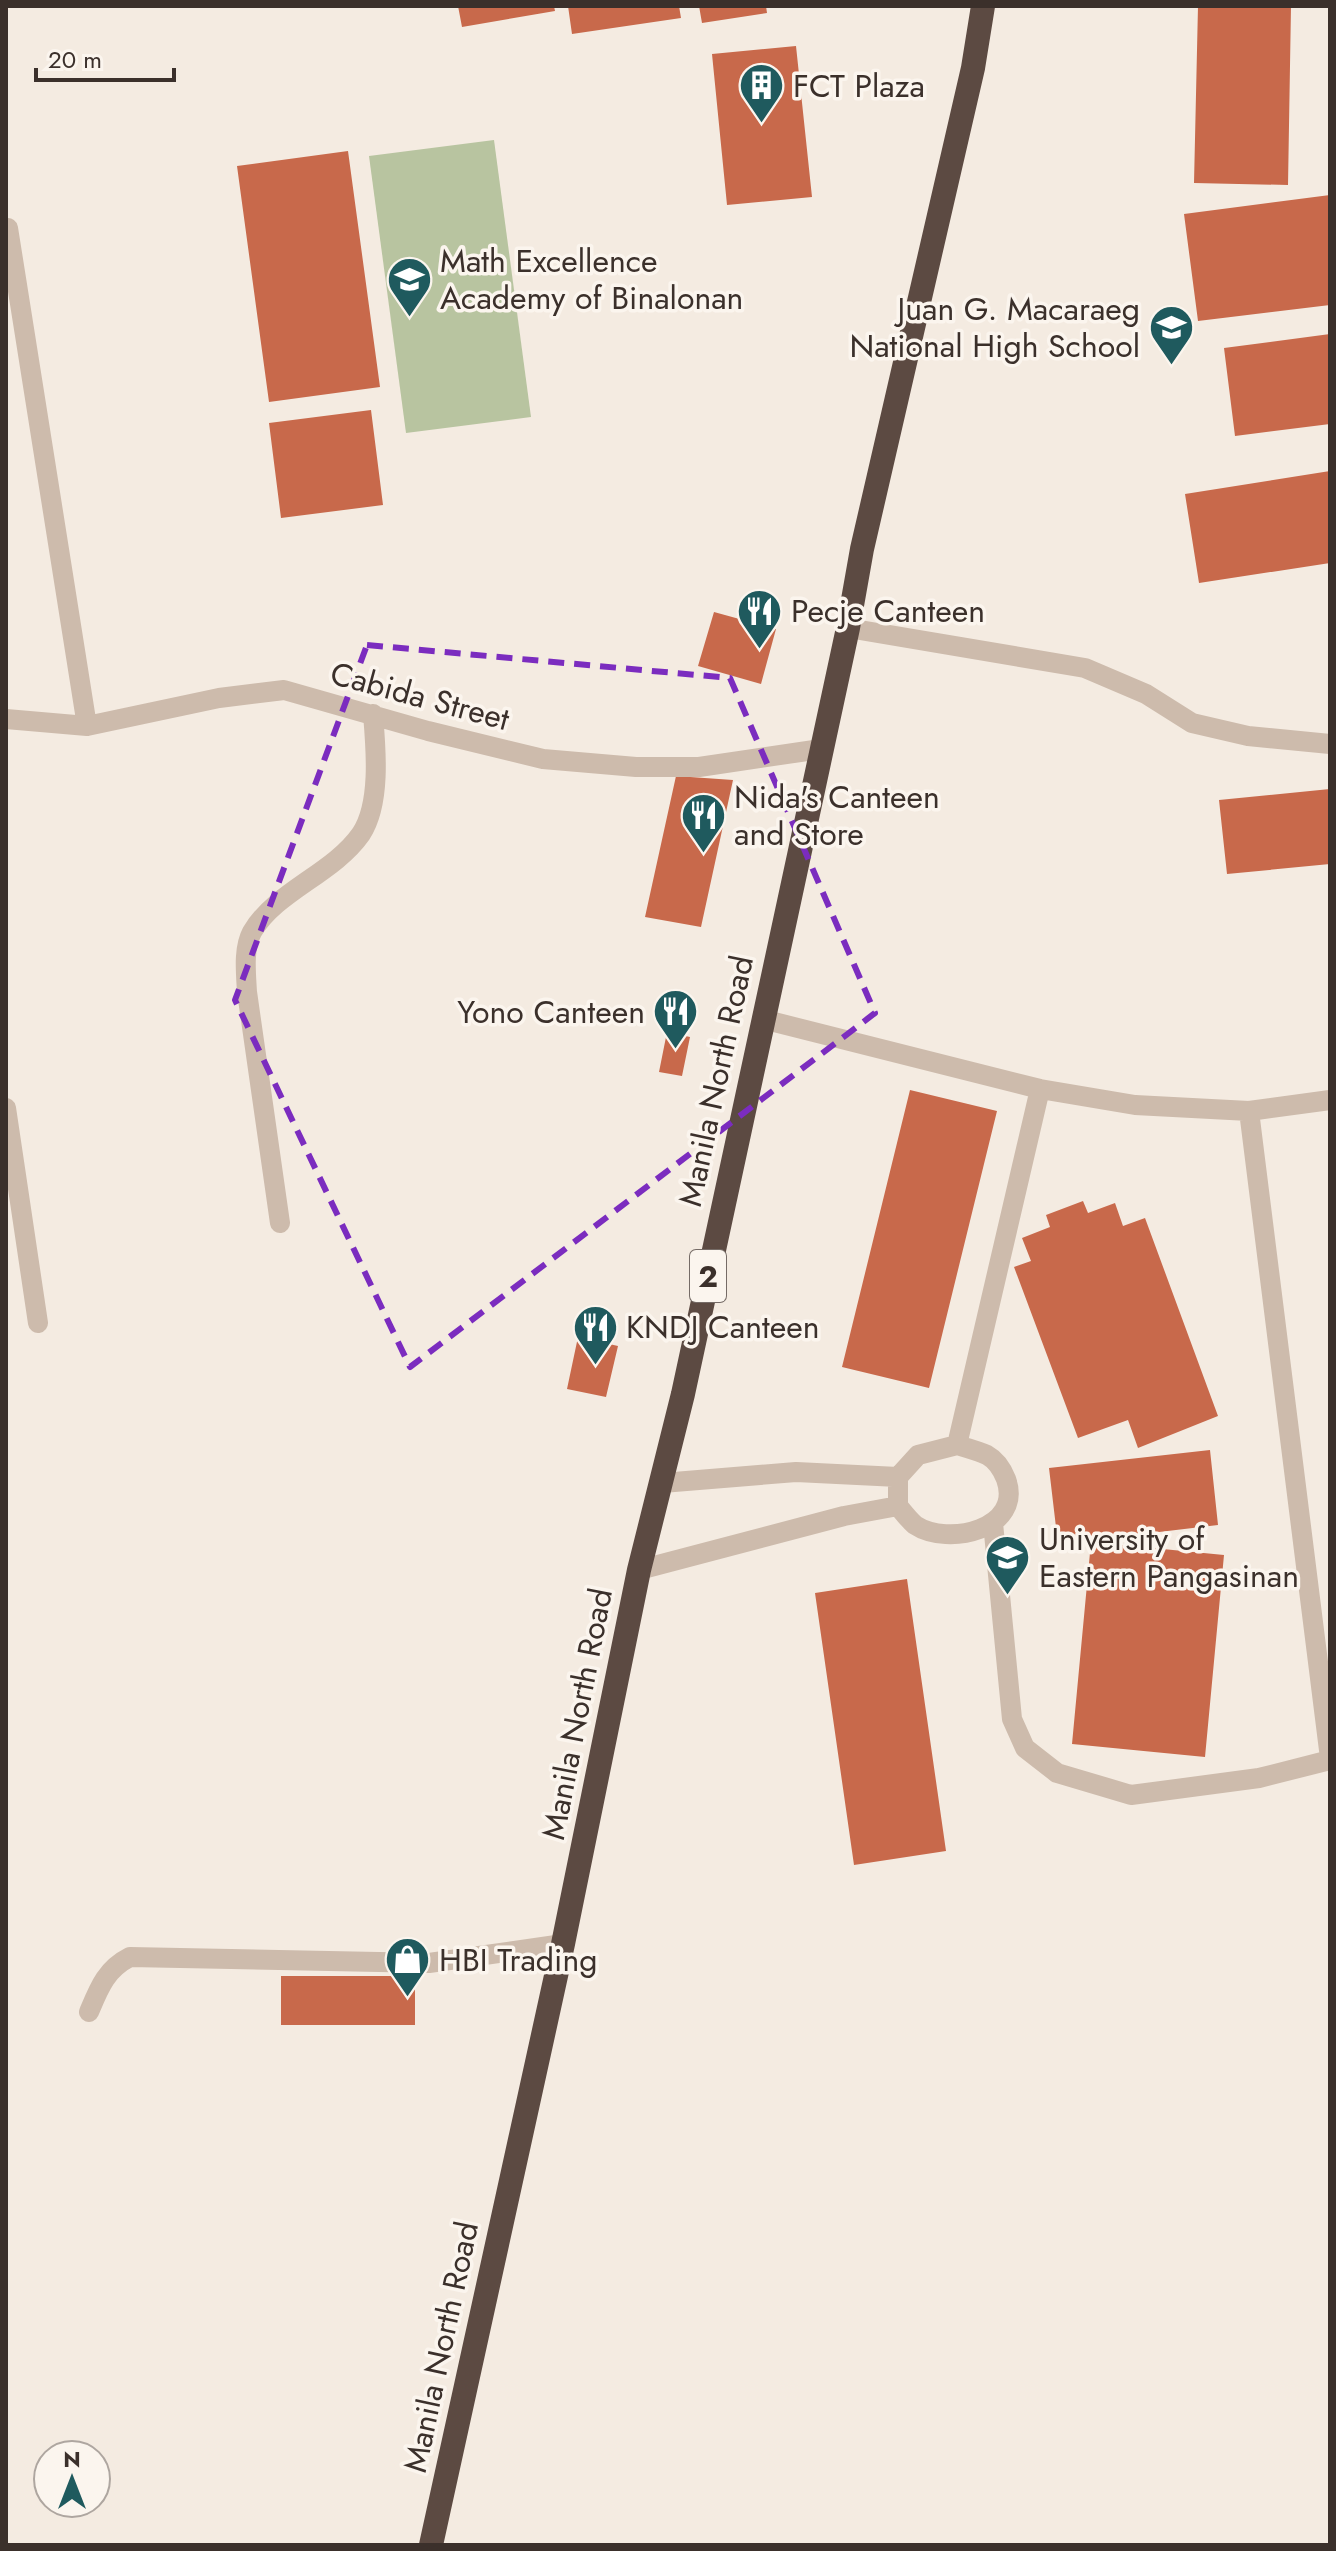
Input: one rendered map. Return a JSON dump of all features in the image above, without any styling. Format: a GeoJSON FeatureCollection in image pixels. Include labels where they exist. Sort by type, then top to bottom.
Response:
{"type":"FeatureCollection","features":[{"type":"Feature","properties":{"kind":"highway","name":"Manila North Road"},"geometry":{"type":"LineString","coordinates":[[431,2545],[563,1944],[639,1570],[686,1379],[848,628],[862,549],[973,68],[983,6]]}},
{"type":"Feature","properties":{"kind":"street"},"geometry":{"type":"LineString","coordinates":[[8,228],[87,726]]}},
{"type":"Feature","properties":{"kind":"street"},"geometry":{"type":"LineString","coordinates":[[848,628],[1085,668],[1146,694],[1192,723],[1248,736],[1330,744]]}},
{"type":"Feature","properties":{"kind":"street","name":"Cabida Street"},"geometry":{"type":"LineString","coordinates":[[6,719],[87,726],[219,698],[284,690],[428,731],[543,759],[636,767],[699,767],[821,749]]}},
{"type":"Feature","properties":{"kind":"street"},"geometry":{"type":"LineString","coordinates":[[280,1223],[245,962],[252,933],[280,901],[336,861],[362,832],[374,795],[377,763],[373,714]]}},
{"type":"Feature","properties":{"kind":"street"},"geometry":{"type":"LineString","coordinates":[[762,1019],[1040,1089],[1135,1105],[1249,1111],[1330,1100]]}},
{"type":"Feature","properties":{"kind":"street"},"geometry":{"type":"LineString","coordinates":[[957,1445],[1040,1089]]}},
{"type":"Feature","properties":{"kind":"street"},"geometry":{"type":"LineString","coordinates":[[6,1108],[38,1323]]}},
{"type":"Feature","properties":{"kind":"street"},"geometry":{"type":"LineString","coordinates":[[993,1523],[1012,1719],[1025,1748],[1057,1773],[1131,1795],[1259,1778],[1330,1759],[1249,1111]]}},
{"type":"Feature","properties":{"kind":"street"},"geometry":{"type":"LineString","coordinates":[[957,1445],[989,1456],[1002,1469],[1010,1490],[1005,1510],[993,1523],[969,1533],[946,1534],[915,1525],[898,1506],[898,1477],[918,1455],[957,1445]]}},
{"type":"Feature","properties":{"kind":"street"},"geometry":{"type":"LineString","coordinates":[[662,1483],[796,1472],[898,1477]]}},
{"type":"Feature","properties":{"kind":"street"},"geometry":{"type":"LineString","coordinates":[[639,1570],[844,1516],[898,1506]]}},
{"type":"Feature","properties":{"kind":"street"},"geometry":{"type":"LineString","coordinates":[[89,2012],[105,1976],[130,1957],[429,1963],[563,1944]]}},
{"type":"Feature","properties":{"kind":"highlighted area"},"geometry":{"type":"Polygon","coordinates":[[[367,645],[730,678],[875,1013],[410,1367],[235,1000],[367,645]]]}},
{"type":"Feature","properties":{"kind":"green space"},"geometry":{"type":"Polygon","coordinates":[[[494,140],[531,417],[406,433],[369,156],[494,140]]]}},
{"type":"Feature","properties":{"kind":"building"},"geometry":{"type":"Polygon","coordinates":[[[458,6],[554,6],[555,11],[462,27],[458,6]]]}},
{"type":"Feature","properties":{"kind":"building"},"geometry":{"type":"Polygon","coordinates":[[[568,6],[679,6],[681,18],[572,34],[568,6]]]}},
{"type":"Feature","properties":{"kind":"building"},"geometry":{"type":"Polygon","coordinates":[[[699,6],[766,6],[767,13],[702,23],[699,6]]]}},
{"type":"Feature","properties":{"kind":"building"},"geometry":{"type":"Polygon","coordinates":[[[1198,6],[1291,6],[1288,185],[1194,183],[1198,6]]]}},
{"type":"Feature","properties":{"kind":"building","name":"FCT Plaza"},"geometry":{"type":"Polygon","coordinates":[[[796,46],[812,197],[727,205],[712,54],[796,46]]]}},
{"type":"Feature","properties":{"kind":"building"},"geometry":{"type":"Polygon","coordinates":[[[348,151],[380,387],[269,402],[237,166],[348,151]]]}},
{"type":"Feature","properties":{"kind":"building"},"geometry":{"type":"Polygon","coordinates":[[[1330,195],[1330,305],[1198,321],[1184,214],[1330,195]]]}},
{"type":"Feature","properties":{"kind":"building"},"geometry":{"type":"Polygon","coordinates":[[[1330,334],[1330,424],[1235,436],[1224,348],[1330,334]]]}},
{"type":"Feature","properties":{"kind":"building"},"geometry":{"type":"Polygon","coordinates":[[[371,410],[383,505],[281,518],[269,423],[371,410]]]}},
{"type":"Feature","properties":{"kind":"building"},"geometry":{"type":"Polygon","coordinates":[[[1330,471],[1330,563],[1199,583],[1185,494],[1330,471]]]}},
{"type":"Feature","properties":{"kind":"building"},"geometry":{"type":"Polygon","coordinates":[[[714,612],[776,629],[761,684],[698,666],[714,612]]]}},
{"type":"Feature","properties":{"kind":"building"},"geometry":{"type":"Polygon","coordinates":[[[676,776],[733,780],[701,927],[645,917],[676,776]]]}},
{"type":"Feature","properties":{"kind":"building"},"geometry":{"type":"Polygon","coordinates":[[[1330,789],[1330,864],[1227,874],[1219,800],[1330,789]]]}},
{"type":"Feature","properties":{"kind":"building"},"geometry":{"type":"Polygon","coordinates":[[[667,1032],[690,1037],[682,1076],[659,1072],[667,1032]]]}},
{"type":"Feature","properties":{"kind":"building"},"geometry":{"type":"Polygon","coordinates":[[[910,1090],[997,1111],[929,1388],[842,1367],[910,1090]]]}},
{"type":"Feature","properties":{"kind":"building"},"geometry":{"type":"Polygon","coordinates":[[[1083,1201],[1088,1213],[1115,1203],[1123,1226],[1145,1218],[1218,1416],[1138,1448],[1128,1420],[1078,1438],[1014,1267],[1031,1261],[1022,1238],[1050,1227],[1046,1215],[1083,1201]]]}},
{"type":"Feature","properties":{"kind":"building"},"geometry":{"type":"Polygon","coordinates":[[[578,1337],[618,1346],[606,1397],[567,1389],[578,1337]]]}},
{"type":"Feature","properties":{"kind":"building"},"geometry":{"type":"Polygon","coordinates":[[[1210,1450],[1218,1525],[1058,1544],[1049,1468],[1210,1450]]]}},
{"type":"Feature","properties":{"kind":"building"},"geometry":{"type":"Polygon","coordinates":[[[1091,1542],[1224,1555],[1205,1757],[1072,1744],[1091,1542]]]}},
{"type":"Feature","properties":{"kind":"building"},"geometry":{"type":"Polygon","coordinates":[[[907,1579],[946,1851],[854,1865],[815,1593],[907,1579]]]}},
{"type":"Feature","properties":{"kind":"building"},"geometry":{"type":"Polygon","coordinates":[[[281,1976],[415,1976],[415,2025],[281,2025],[281,1976]]]}},
{"type":"Feature","properties":{"kind":"place","name":"FCT Plaza"},"geometry":{"type":"Point","coordinates":[762,125]}},
{"type":"Feature","properties":{"kind":"place","name":"Math Excellence Academy of Binalonan"},"geometry":{"type":"Point","coordinates":[409,318]}},
{"type":"Feature","properties":{"kind":"place","name":"Juan G. Macaraeg National High School"},"geometry":{"type":"Point","coordinates":[1171,366]}},
{"type":"Feature","properties":{"kind":"place","name":"Pecje Canteen"},"geometry":{"type":"Point","coordinates":[760,650]}},
{"type":"Feature","properties":{"kind":"place","name":"Nida's Canteen and Store"},"geometry":{"type":"Point","coordinates":[703,854]}},
{"type":"Feature","properties":{"kind":"place","name":"Yono Canteen"},"geometry":{"type":"Point","coordinates":[676,1051]}},
{"type":"Feature","properties":{"kind":"place","name":"KNDJ Canteen"},"geometry":{"type":"Point","coordinates":[595,1366]}},
{"type":"Feature","properties":{"kind":"place","name":"University of Eastern Pangasinan"},"geometry":{"type":"Point","coordinates":[1008,1596]}},
{"type":"Feature","properties":{"kind":"place","name":"HBI Trading"},"geometry":{"type":"Point","coordinates":[408,1999]}}]}
